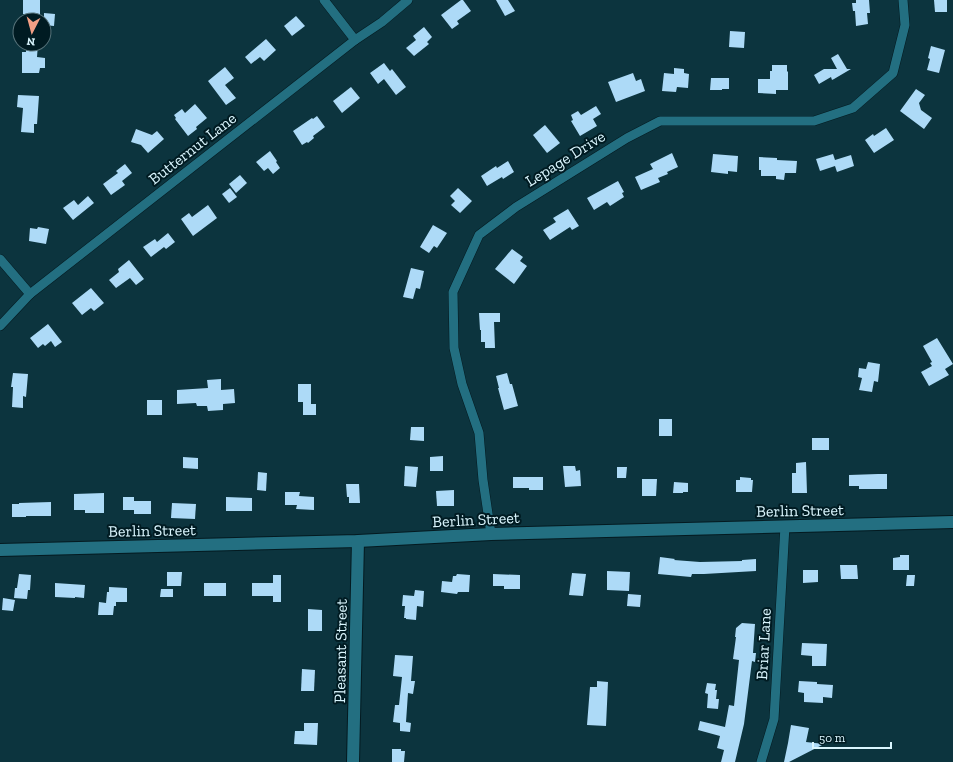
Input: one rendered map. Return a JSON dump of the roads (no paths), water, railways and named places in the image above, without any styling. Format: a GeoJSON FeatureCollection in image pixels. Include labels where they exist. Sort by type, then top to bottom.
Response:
{"type":"FeatureCollection","features":[{"type":"Feature","properties":{"kind":"main road","name":"Berlin Street"},"geometry":{"type":"LineString","coordinates":[[0,550],[358,541],[491,534],[953,522]]}},
{"type":"Feature","properties":{"kind":"main road","name":"Pleasant Street"},"geometry":{"type":"LineString","coordinates":[[353,762],[358,541]]}},
{"type":"Feature","properties":{"kind":"street"},"geometry":{"type":"LineString","coordinates":[[324,0],[355,40]]}},
{"type":"Feature","properties":{"kind":"street","name":"Butternut Lane"},"geometry":{"type":"LineString","coordinates":[[0,326],[30,294],[355,40],[382,22],[408,0]]}},
{"type":"Feature","properties":{"kind":"street","name":"Lepage Drive"},"geometry":{"type":"LineString","coordinates":[[491,534],[483,480],[479,433],[462,384],[454,348],[453,292],[479,235],[522,203],[627,138],[660,121],[814,120],[853,108],[893,73],[906,25],[903,0]]}},
{"type":"Feature","properties":{"kind":"street"},"geometry":{"type":"LineString","coordinates":[[0,259],[30,294]]}},
{"type":"Feature","properties":{"kind":"street","name":"Briar Lane"},"geometry":{"type":"LineString","coordinates":[[761,762],[774,720],[784,526]]}}]}
